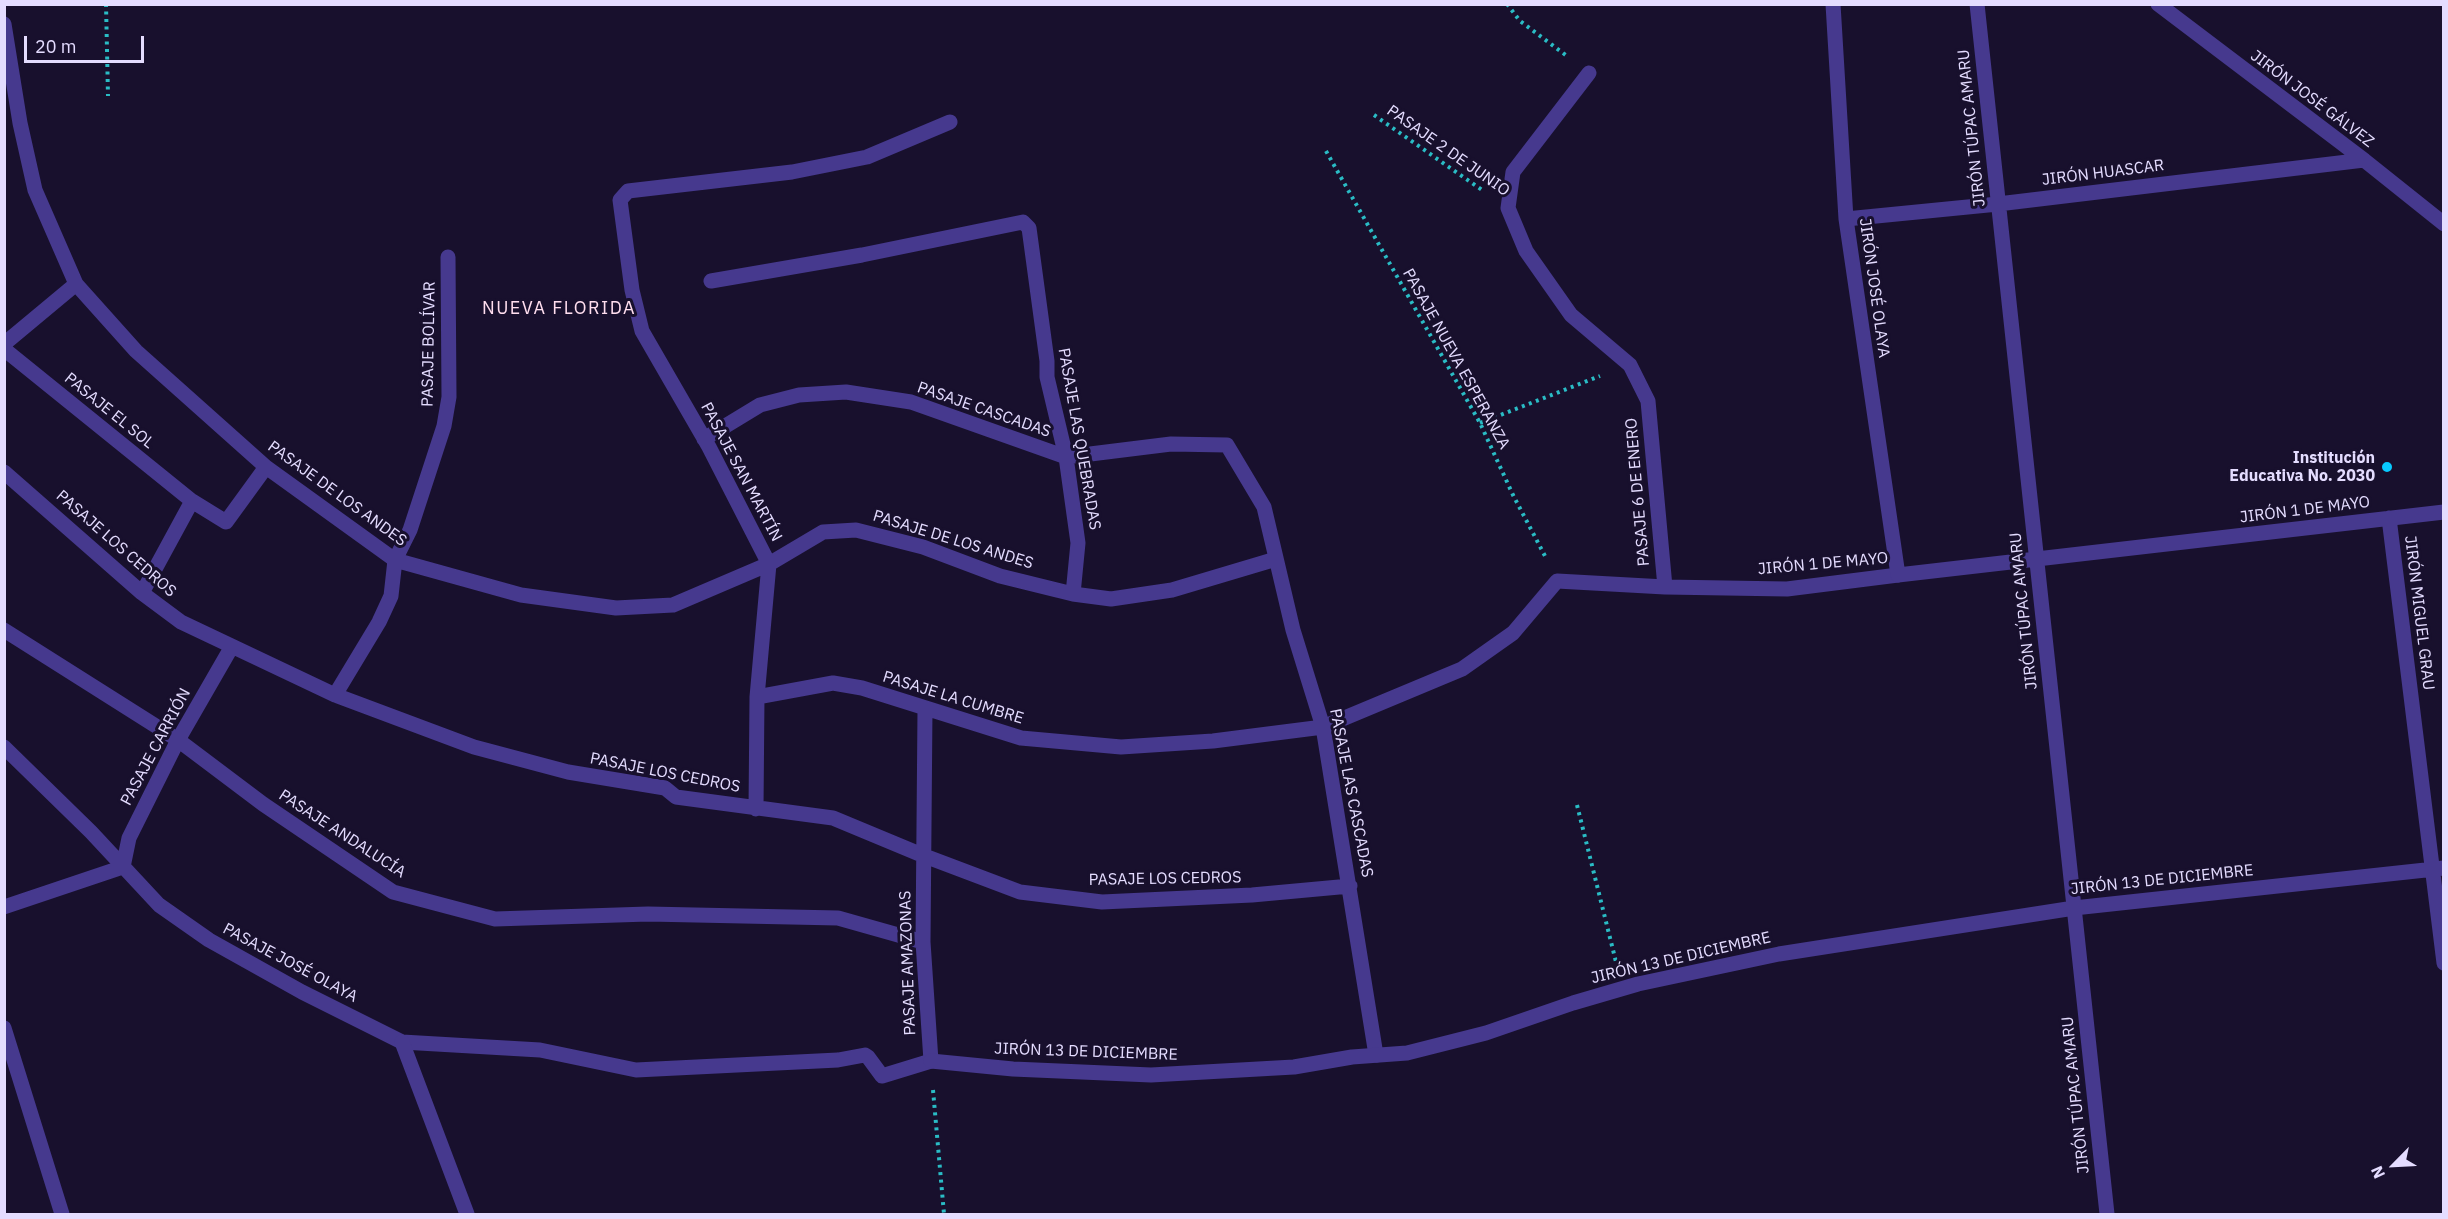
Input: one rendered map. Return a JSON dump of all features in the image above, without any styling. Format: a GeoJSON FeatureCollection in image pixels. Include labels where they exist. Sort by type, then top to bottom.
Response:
{"type":"FeatureCollection","features":[{"type":"Feature","properties":{"kind":"street","name":"JIRÓN JOSÉ OLAYA"},"geometry":{"type":"LineString","coordinates":[[1833,4],[1846,219],[1898,575]]}},
{"type":"Feature","properties":{"kind":"street","name":"JIRÓN TÚPAC AMARU"},"geometry":{"type":"LineString","coordinates":[[1977,4],[2107,1215]]}},
{"type":"Feature","properties":{"kind":"street","name":"JIRÓN JOSÉ GÁLVEZ"},"geometry":{"type":"LineString","coordinates":[[2158,4],[2364,160],[2444,224]]}},
{"type":"Feature","properties":{"kind":"street","name":"PASAJE DE LOS ANDES"},"geometry":{"type":"LineString","coordinates":[[4,24],[11,111],[35,190],[76,284],[136,351],[266,467],[395,560],[521,595],[616,608],[673,605],[769,564],[823,532],[856,530],[923,548],[1000,576],[1073,594],[1112,599],[1172,590],[1276,559]]}},
{"type":"Feature","properties":{"kind":"street","name":"PASAJE 6 DE ENERO"},"geometry":{"type":"LineString","coordinates":[[1589,73],[1513,172],[1508,207],[1526,252],[1571,315],[1630,365],[1648,401],[1665,587]]}},
{"type":"Feature","properties":{"kind":"street","name":"PASAJE SAN MARTÍN"},"geometry":{"type":"LineString","coordinates":[[756,809],[757,697],[769,564],[704,439],[642,331],[632,290],[620,200],[628,191],[792,172],[867,157],[950,122]]}},
{"type":"Feature","properties":{"kind":"street","name":"JIRÓN HUASCAR"},"geometry":{"type":"LineString","coordinates":[[1846,219],[1998,204],[2364,160]]}},
{"type":"Feature","properties":{"kind":"street","name":"PASAJE LAS QUEBRADAS"},"geometry":{"type":"LineString","coordinates":[[711,281],[862,255],[1023,222],[1029,228],[1047,361],[1047,377],[1066,457],[1078,543],[1073,594]]}},
{"type":"Feature","properties":{"kind":"street","name":"PASAJE BOLÍVAR"},"geometry":{"type":"LineString","coordinates":[[335,695],[379,622],[391,596],[395,560],[410,530],[444,426],[449,397],[448,257]]}},
{"type":"Feature","properties":{"kind":"street"},"geometry":{"type":"LineString","coordinates":[[4,344],[76,284]]}},
{"type":"Feature","properties":{"kind":"street","name":"PASAJE EL SOL"},"geometry":{"type":"LineString","coordinates":[[4,349],[192,501],[226,522],[266,467]]}},
{"type":"Feature","properties":{"kind":"street","name":"PASAJE CASCADAS"},"geometry":{"type":"LineString","coordinates":[[704,439],[760,405],[799,395],[846,392],[911,402],[1066,457],[1171,444],[1227,445]]}},
{"type":"Feature","properties":{"kind":"street","name":"PASAJE LAS CASCADAS"},"geometry":{"type":"LineString","coordinates":[[1227,445],[1263,507],[1293,630],[1323,727],[1376,1055]]}},
{"type":"Feature","properties":{"kind":"street","name":"PASAJE LOS CEDROS"},"geometry":{"type":"LineString","coordinates":[[4,472],[142,593],[181,622],[231,648],[335,695],[484,750],[568,772],[665,788],[676,797],[833,818],[1020,892],[1102,902],[1252,895],[1350,886]]}},
{"type":"Feature","properties":{"kind":"street"},"geometry":{"type":"LineString","coordinates":[[142,593],[192,501]]}},
{"type":"Feature","properties":{"kind":"street","name":"JIRÓN 1 DE MAYO"},"geometry":{"type":"LineString","coordinates":[[1557,581],[1665,587],[1787,589],[2444,512]]}},
{"type":"Feature","properties":{"kind":"street","name":"JIRÓN MIGUEL GRAU"},"geometry":{"type":"LineString","coordinates":[[2389,518],[2438,868],[2444,963]]}},
{"type":"Feature","properties":{"kind":"street"},"geometry":{"type":"LineString","coordinates":[[1323,727],[1462,669],[1513,633],[1557,581]]}},
{"type":"Feature","properties":{"kind":"street","name":"PASAJE ANDALUCÍA"},"geometry":{"type":"LineString","coordinates":[[4,630],[178,740],[263,804],[393,892],[495,920],[648,914],[838,918],[923,942]]}},
{"type":"Feature","properties":{"kind":"street","name":"PASAJE CARRIÓN"},"geometry":{"type":"LineString","coordinates":[[123,867],[129,838],[178,740],[231,648]]}},
{"type":"Feature","properties":{"kind":"street","name":"PASAJE LA CUMBRE"},"geometry":{"type":"LineString","coordinates":[[757,697],[833,683],[862,688],[925,710],[1021,738],[1121,747],[1213,741],[1323,727]]}},
{"type":"Feature","properties":{"kind":"street","name":"PASAJE AMAZONAS"},"geometry":{"type":"LineString","coordinates":[[925,710],[923,942],[930,1061]]}},
{"type":"Feature","properties":{"kind":"street","name":"PASAJE JOSÉ OLAYA"},"geometry":{"type":"LineString","coordinates":[[4,747],[91,832],[159,905],[209,940],[302,992],[402,1042]]}},
{"type":"Feature","properties":{"kind":"street"},"geometry":{"type":"LineString","coordinates":[[4,907],[123,867]]}},
{"type":"Feature","properties":{"kind":"street","name":"JIRÓN 13 DE DICIEMBRE"},"geometry":{"type":"LineString","coordinates":[[930,1061],[1013,1069],[1151,1075],[1294,1067],[1376,1055],[1407,1053],[1486,1033],[1573,1003],[1623,989],[1779,954],[2074,908],[2438,868]]}},
{"type":"Feature","properties":{"kind":"street"},"geometry":{"type":"LineString","coordinates":[[4,1028],[63,1215]]}},
{"type":"Feature","properties":{"kind":"street"},"geometry":{"type":"LineString","coordinates":[[467,1215],[402,1042],[540,1050],[636,1070],[838,1060],[865,1055],[882,1076],[930,1061]]}},
{"type":"Feature","properties":{"kind":"path"},"geometry":{"type":"LineString","coordinates":[[106,4],[108,96]]}},
{"type":"Feature","properties":{"kind":"path"},"geometry":{"type":"LineString","coordinates":[[1507,4],[1520,21],[1589,73]]}},
{"type":"Feature","properties":{"kind":"path","name":"PASAJE 2 DE JUNIO"},"geometry":{"type":"LineString","coordinates":[[1374,115],[1508,207]]}},
{"type":"Feature","properties":{"kind":"path","name":"PASAJE NUEVA ESPERANZA"},"geometry":{"type":"LineString","coordinates":[[1326,151],[1480,423],[1513,495],[1557,581]]}},
{"type":"Feature","properties":{"kind":"path"},"geometry":{"type":"LineString","coordinates":[[1480,423],[1630,365]]}},
{"type":"Feature","properties":{"kind":"path"},"geometry":{"type":"LineString","coordinates":[[1577,805],[1623,989]]}},
{"type":"Feature","properties":{"kind":"path"},"geometry":{"type":"LineString","coordinates":[[930,1061],[944,1215]]}},
{"type":"Feature","properties":{"kind":"place","name":"Institución Educativa No. 2030"},"geometry":{"type":"Point","coordinates":[2387,467]}},
{"type":"Feature","properties":{"kind":"district","name":"NUEVA FLORIDA"},"geometry":{"type":"Point","coordinates":[559,309]}}]}
